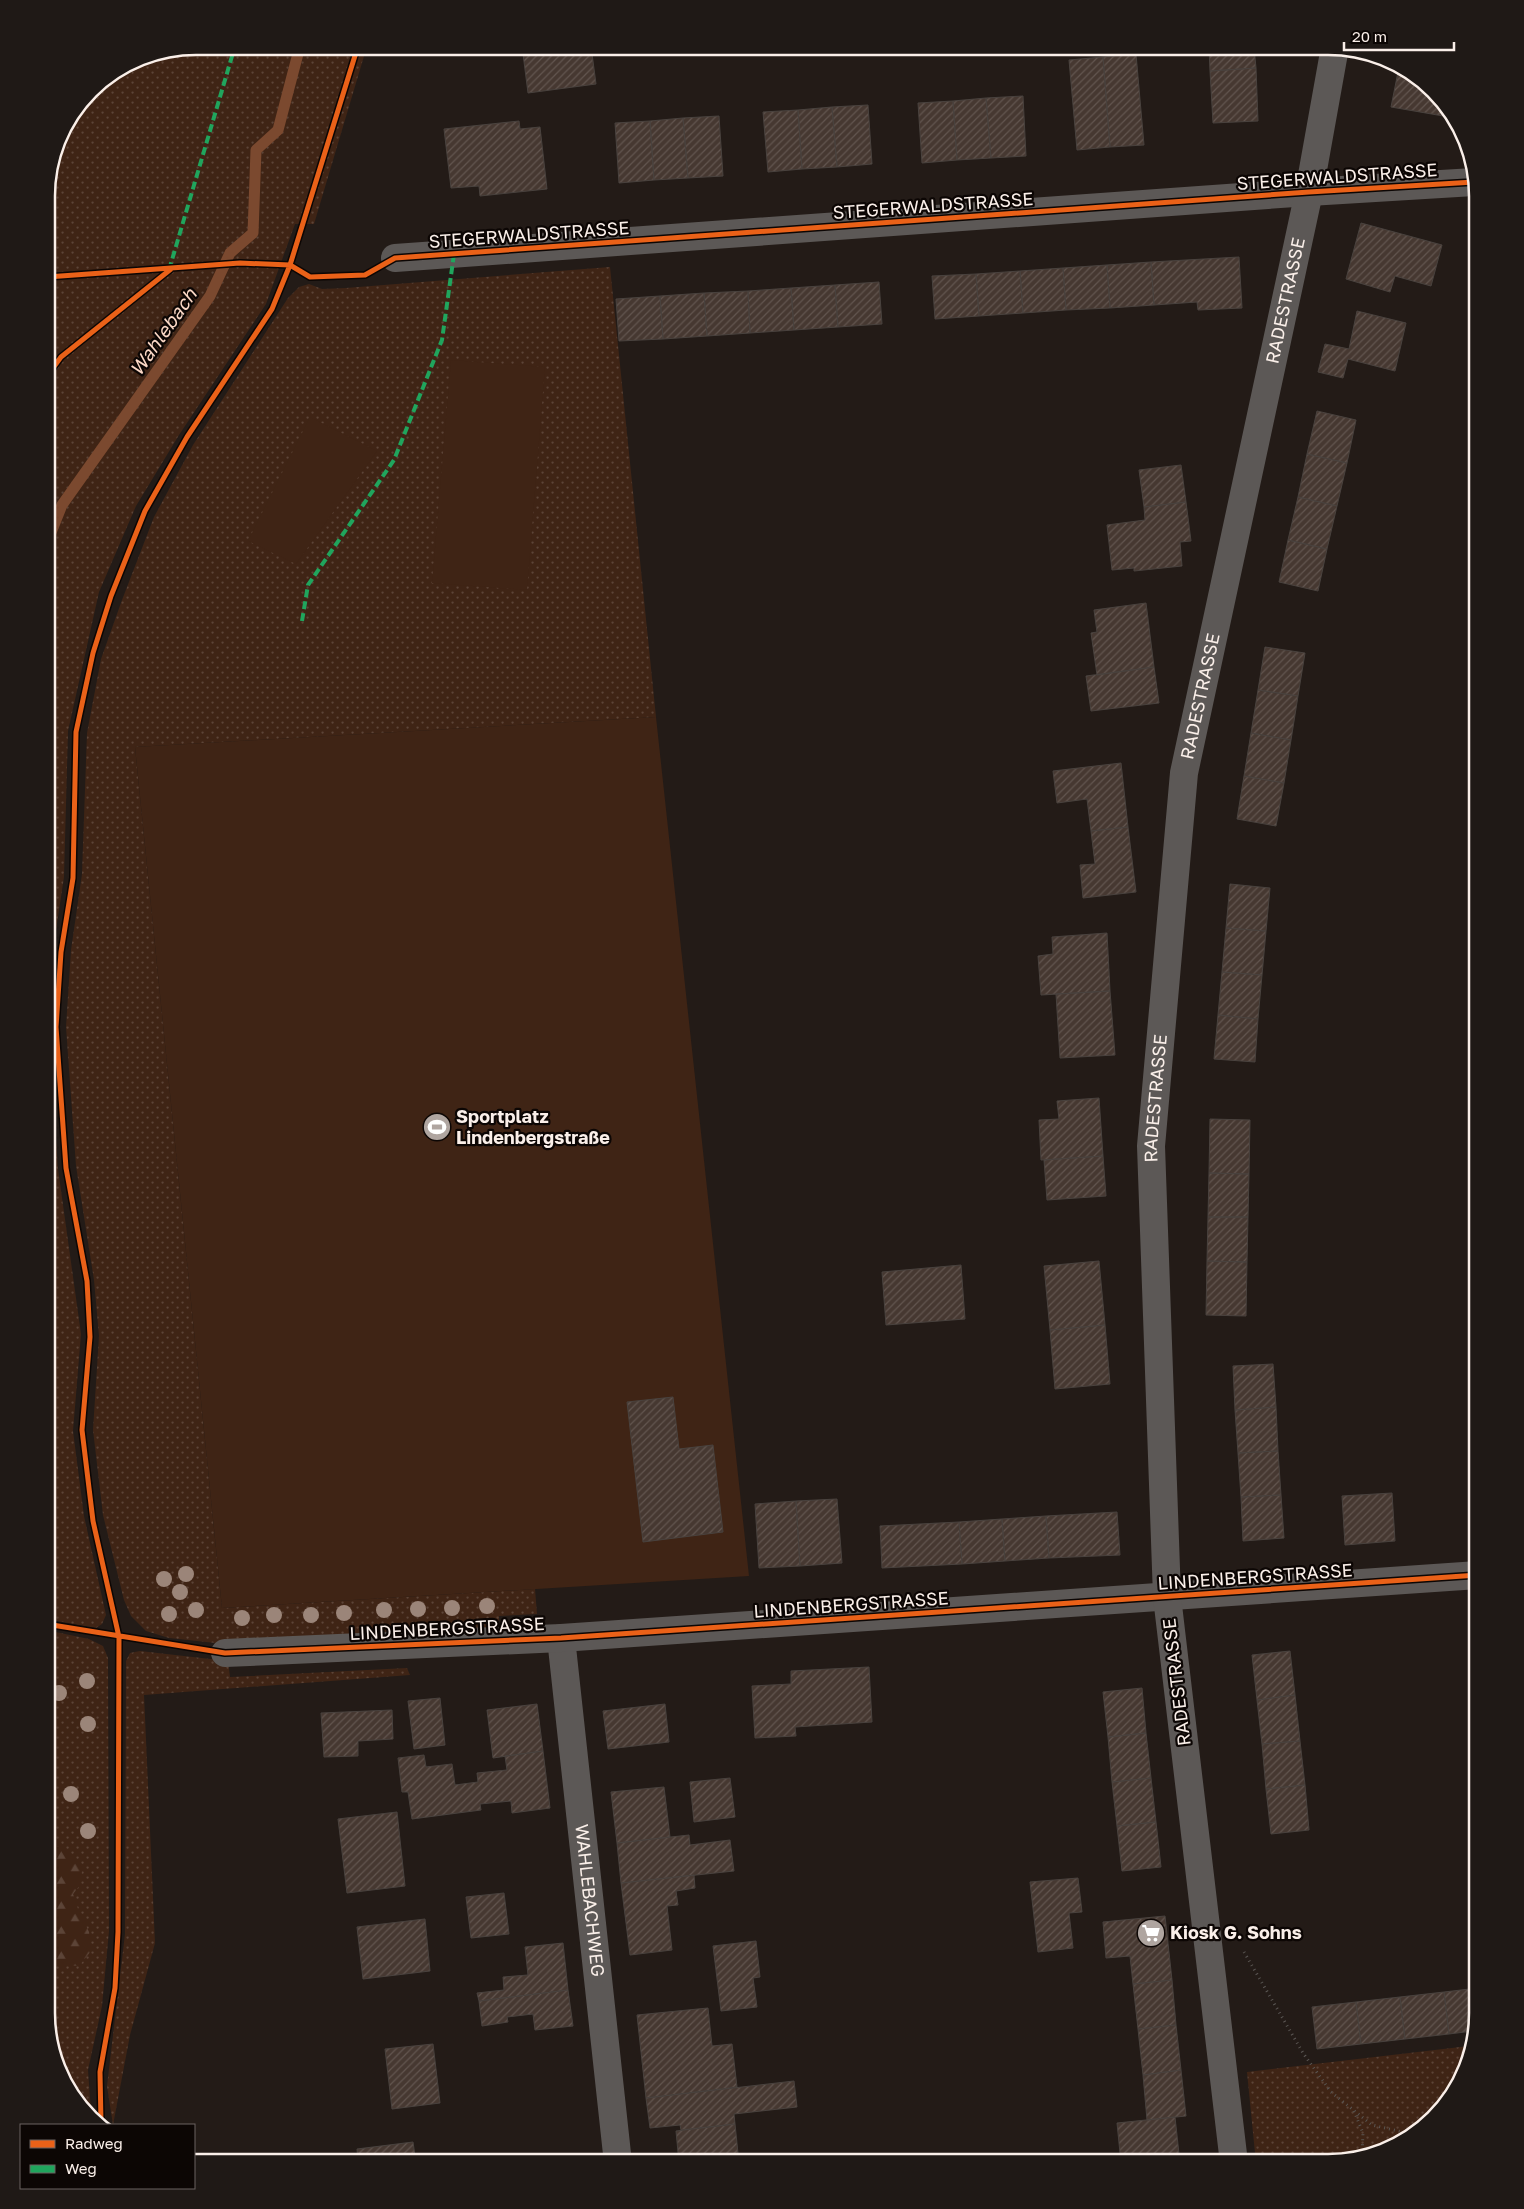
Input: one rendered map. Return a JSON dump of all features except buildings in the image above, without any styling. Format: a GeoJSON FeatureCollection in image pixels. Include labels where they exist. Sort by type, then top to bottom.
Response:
{"type":"FeatureCollection","features":[{"type":"Feature","properties":{"kind":"street","name":"RADESTRASSE"},"geometry":{"type":"LineString","coordinates":[[1233,2154],[1167,1597],[1151,1146],[1184,773],[1309,192],[1333,55]]}},
{"type":"Feature","properties":{"kind":"street","name":"STEGERWALDSTRASSE"},"geometry":{"type":"LineString","coordinates":[[395,258],[1309,192],[1468,182]]}},
{"type":"Feature","properties":{"kind":"street","name":"LINDENBERGSTRASSE"},"geometry":{"type":"LineString","coordinates":[[225,1654],[561,1638],[1469,1576]]}},
{"type":"Feature","properties":{"kind":"street","name":"WAHLEBACHWEG"},"geometry":{"type":"LineString","coordinates":[[561,1638],[617,2154]]}},
{"type":"Feature","properties":{"kind":"path"},"geometry":{"type":"LineString","coordinates":[[55,276],[240,263],[290,265]]}},
{"type":"Feature","properties":{"kind":"path"},"geometry":{"type":"LineString","coordinates":[[1240,1946],[1303,2053],[1331,2092],[1372,2125],[1403,2132]]}},
{"type":"Feature","properties":{"kind":"path"},"geometry":{"type":"LineString","coordinates":[[1354,2110],[1363,2133],[1362,2149]]}},
{"type":"Feature","properties":{"kind":"green space"},"geometry":{"type":"Polygon","coordinates":[[[196,55],[364,55],[314,224],[295,224],[266,304],[179,435],[136,506],[99,592],[68,731],[64,877],[55,937],[55,187],[60,160],[66,142],[79,118],[96,96],[118,79],[151,63],[178,56],[196,55]]]}},
{"type":"Feature","properties":{"kind":"green space"},"geometry":{"type":"Polygon","coordinates":[[[610,267],[656,717],[135,747],[222,1608],[535,1589],[537,1614],[499,1616],[499,1628],[225,1644],[169,1638],[146,1631],[131,1616],[124,1600],[103,1515],[93,1430],[99,1336],[94,1280],[76,1166],[66,1027],[71,950],[82,874],[87,733],[101,659],[154,517],[193,445],[288,298],[299,287],[309,284],[322,289],[346,288],[610,267]]]}},
{"type":"Feature","properties":{"kind":"green space"},"geometry":{"type":"Polygon","coordinates":[[[451,360],[545,367],[527,590],[432,583],[451,360]]]}},
{"type":"Feature","properties":{"kind":"green space"},"geometry":{"type":"Polygon","coordinates":[[[310,417],[377,451],[296,564],[248,541],[310,417]]]}},
{"type":"Feature","properties":{"kind":"green space","name":"Sportplatz Lindenbergstraße"},"geometry":{"type":"Polygon","coordinates":[[[656,717],[749,1576],[222,1608],[135,747],[656,717]]]}},
{"type":"Feature","properties":{"kind":"green space"},"geometry":{"type":"Polygon","coordinates":[[[55,1126],[58,1169],[81,1334],[73,1431],[84,1516],[106,1615],[102,1624],[96,1628],[55,1621],[55,1126]]]}},
{"type":"Feature","properties":{"kind":"green space"},"geometry":{"type":"Polygon","coordinates":[[[55,1632],[89,1639],[103,1646],[108,1658],[109,1931],[102,2006],[88,2070],[91,2107],[74,2083],[66,2067],[56,2031],[55,1632]]]}},
{"type":"Feature","properties":{"kind":"green space"},"geometry":{"type":"Polygon","coordinates":[[[140,1651],[228,1661],[230,1677],[407,1668],[410,1675],[144,1695],[155,1943],[130,2035],[113,2124],[107,2086],[125,1934],[126,1661],[130,1653],[140,1651]]]}},
{"type":"Feature","properties":{"kind":"green space"},"geometry":{"type":"Polygon","coordinates":[[[55,1846],[70,1855],[82,1867],[81,1884],[73,1894],[89,1932],[91,1951],[79,1966],[62,1965],[55,1958],[55,1846]]]}},
{"type":"Feature","properties":{"kind":"green space"},"geometry":{"type":"Polygon","coordinates":[[[1465,2047],[1458,2067],[1450,2083],[1428,2113],[1414,2125],[1382,2143],[1346,2153],[1255,2154],[1247,2072],[1465,2047]]]}},
{"type":"Feature","properties":{"kind":"waterway","name":"Wahlebach"},"geometry":{"type":"LineString","coordinates":[[55,522],[62,505],[210,296],[230,253],[253,233],[256,150],[278,130],[298,55]]}},
{"type":"Feature","properties":{"kind":"marked path"},"geometry":{"type":"LineString","coordinates":[[169,270],[232,55]]}},
{"type":"Feature","properties":{"kind":"marked path"},"geometry":{"type":"LineString","coordinates":[[302,621],[308,585],[394,460],[442,340],[454,254]]}},
{"type":"Feature","properties":{"kind":"cycle path"},"geometry":{"type":"LineString","coordinates":[[101,2117],[100,2072],[115,1988],[118,1932],[119,1637],[93,1521],[82,1430],[90,1337],[87,1281],[66,1168],[56,1027],[61,952],[73,878],[76,732],[93,653],[111,596],[145,511],[187,437],[272,309],[290,265],[355,55]]}},
{"type":"Feature","properties":{"kind":"cycle path"},"geometry":{"type":"LineString","coordinates":[[55,276],[240,263],[290,265],[310,277],[365,275],[395,258],[1309,192],[1468,182]]}},
{"type":"Feature","properties":{"kind":"cycle path"},"geometry":{"type":"LineString","coordinates":[[55,365],[61,357],[171,269]]}},
{"type":"Feature","properties":{"kind":"cycle path"},"geometry":{"type":"LineString","coordinates":[[55,1625],[225,1653],[561,1638],[1469,1576]]}},
{"type":"Feature","properties":{"kind":"place","name":"Sportplatz Lindenbergstraße"},"geometry":{"type":"Point","coordinates":[437,1127]}},
{"type":"Feature","properties":{"kind":"place","name":"Kiosk G. Sohns"},"geometry":{"type":"Point","coordinates":[1151,1933]}}]}
